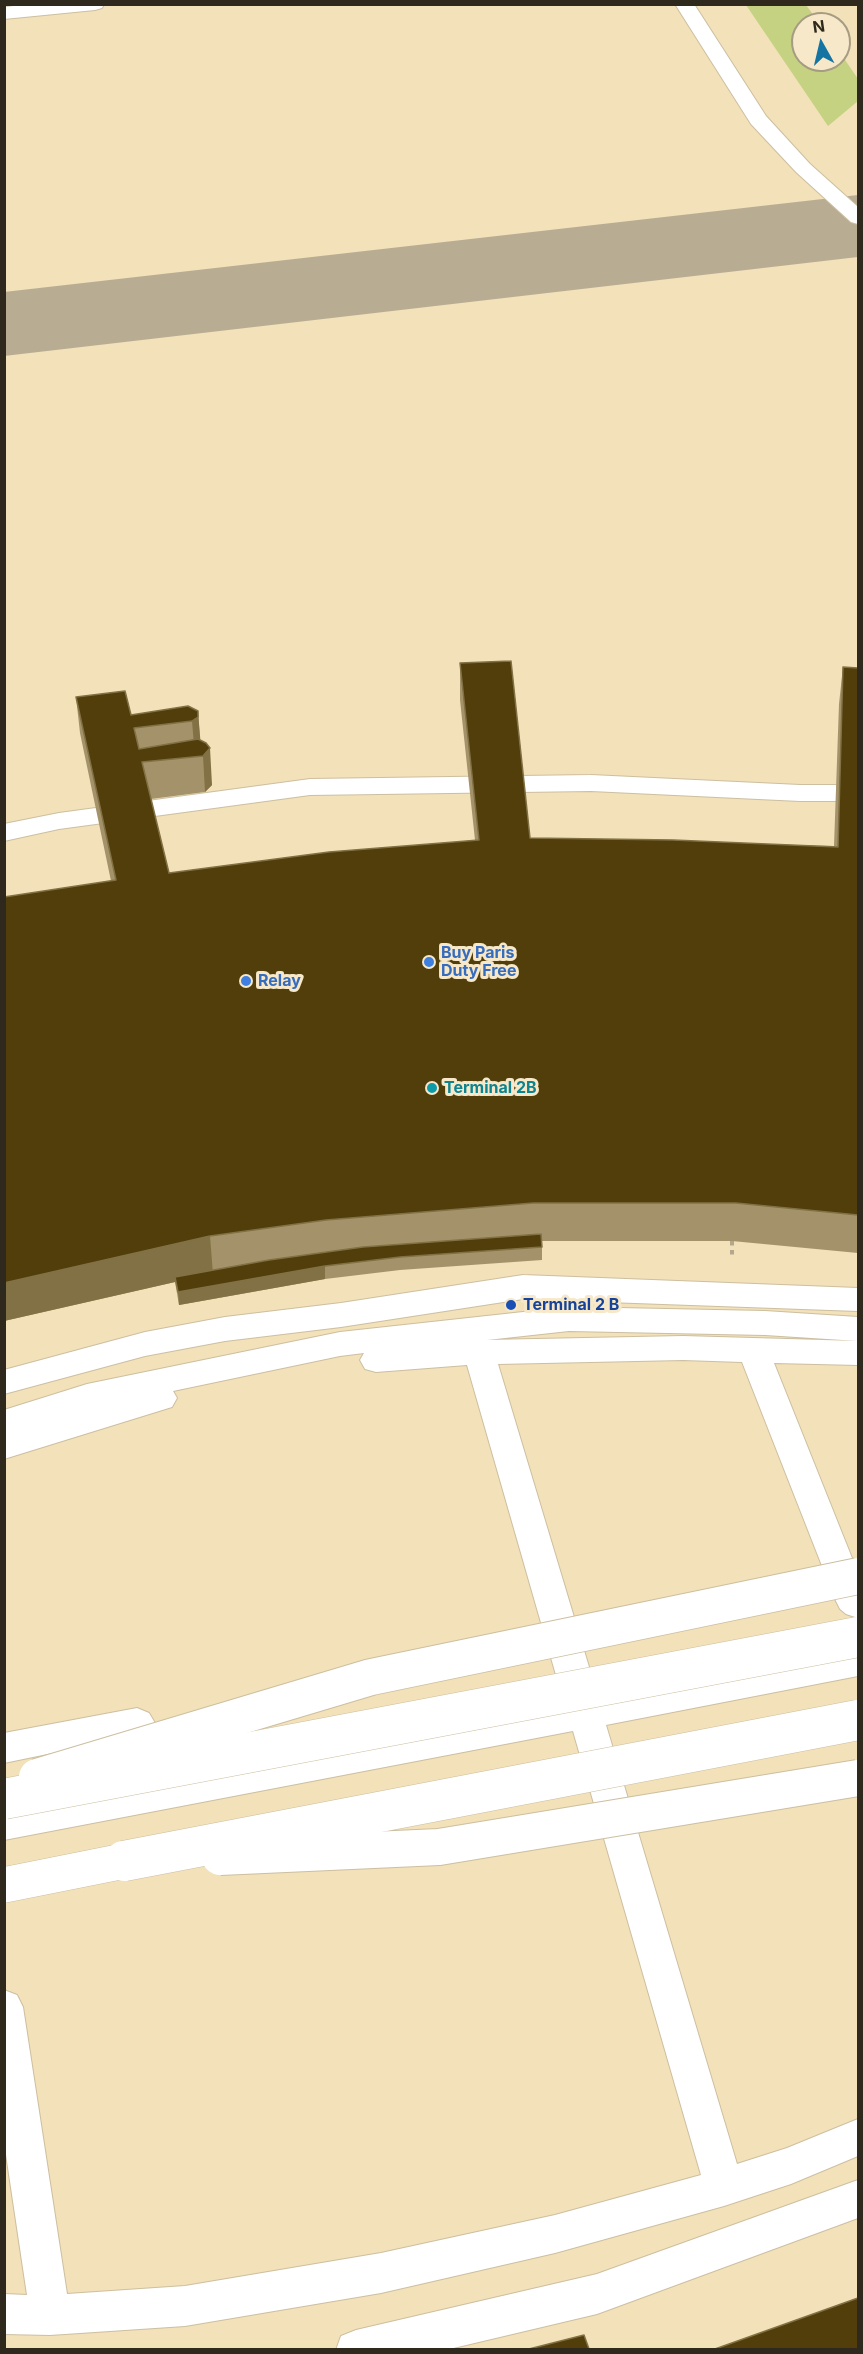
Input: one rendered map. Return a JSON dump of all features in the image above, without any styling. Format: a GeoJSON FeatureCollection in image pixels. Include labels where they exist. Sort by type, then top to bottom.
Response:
{"type":"FeatureCollection","features":[{"type":"Feature","properties":{"kind":"main road"},"geometry":{"type":"LineString","coordinates":[[4,1799],[858,1637]]}},
{"type":"Feature","properties":{"kind":"main road"},"geometry":{"type":"LineString","coordinates":[[4,1885],[858,1720]]}},
{"type":"Feature","properties":{"kind":"lane"},"geometry":{"type":"LineString","coordinates":[[4,13],[95,4]]}},
{"type":"Feature","properties":{"kind":"lane"},"geometry":{"type":"LineString","coordinates":[[684,4],[758,120],[803,168],[858,218]]}},
{"type":"Feature","properties":{"kind":"lane"},"geometry":{"type":"LineString","coordinates":[[4,833],[59,821],[310,787],[591,783],[800,793],[858,793]]}},
{"type":"Feature","properties":{"kind":"lane"},"geometry":{"type":"LineString","coordinates":[[4,1382],[145,1344],[225,1329],[341,1315],[523,1287],[858,1300]]}},
{"type":"Feature","properties":{"kind":"lane"},"geometry":{"type":"LineString","coordinates":[[4,1423],[87,1396],[340,1344],[569,1319],[765,1323],[858,1329]]}},
{"type":"Feature","properties":{"kind":"lane"},"geometry":{"type":"LineString","coordinates":[[753,1349],[852,1599],[858,1604]]}},
{"type":"Feature","properties":{"kind":"lane"},"geometry":{"type":"LineString","coordinates":[[4,1446],[169,1396],[359,1361],[479,1352],[753,1349],[858,1353]]}},
{"type":"Feature","properties":{"kind":"lane"},"geometry":{"type":"LineString","coordinates":[[479,1352],[724,2187]]}},
{"type":"Feature","properties":{"kind":"lane"},"geometry":{"type":"LineString","coordinates":[[4,1787],[371,1677],[858,1576]]}},
{"type":"Feature","properties":{"kind":"lane"},"geometry":{"type":"LineString","coordinates":[[4,1824],[858,1662]]}},
{"type":"Feature","properties":{"kind":"lane"},"geometry":{"type":"LineString","coordinates":[[4,1748],[136,1723]]}},
{"type":"Feature","properties":{"kind":"lane"},"geometry":{"type":"LineString","coordinates":[[124,1861],[439,1847],[858,1778]]}},
{"type":"Feature","properties":{"kind":"lane"},"geometry":{"type":"LineString","coordinates":[[4,2007],[50,2315]]}},
{"type":"Feature","properties":{"kind":"lane"},"geometry":{"type":"LineString","coordinates":[[4,2314],[50,2315],[185,2306],[381,2273],[555,2234],[724,2187],[791,2165],[858,2137]]}},
{"type":"Feature","properties":{"kind":"lane"},"geometry":{"type":"LineString","coordinates":[[357,2349],[597,2294],[858,2199]]}},
{"type":"Feature","properties":{"kind":"shaded area"},"geometry":{"type":"Polygon","coordinates":[[[5,5],[858,5],[858,2349],[5,2350],[5,5]]]}},
{"type":"Feature","properties":{"kind":"green space"},"geometry":{"type":"Polygon","coordinates":[[[746,5],[806,5],[811,12],[791,12],[791,71],[746,5]]]}},
{"type":"Feature","properties":{"kind":"green space"},"geometry":{"type":"Polygon","coordinates":[[[851,69],[858,79],[858,101],[828,126],[791,72],[851,72],[851,69]]]}},
{"type":"Feature","properties":{"kind":"building","name":"Terminal 2B"},"geometry":{"type":"Polygon","coordinates":[[[511,661],[530,838],[673,840],[838,847],[843,667],[858,668],[858,1215],[736,1203],[533,1203],[326,1220],[210,1236],[4,1283],[4,897],[116,880],[76,697],[125,691],[131,715],[188,706],[198,711],[198,717],[192,721],[134,728],[139,749],[198,739],[210,748],[203,756],[142,762],[169,873],[329,852],[479,840],[460,663],[511,661]]]}},
{"type":"Feature","properties":{"kind":"building"},"geometry":{"type":"Polygon","coordinates":[[[541,1234],[542,1247],[400,1257],[325,1266],[178,1292],[175,1277],[269,1260],[363,1247],[541,1234]]]}},
{"type":"Feature","properties":{"kind":"building"},"geometry":{"type":"Polygon","coordinates":[[[858,2298],[858,2349],[715,2349],[858,2298]]]}},
{"type":"Feature","properties":{"kind":"building"},"geometry":{"type":"Polygon","coordinates":[[[584,2335],[589,2349],[529,2349],[584,2335]]]}},
{"type":"Feature","properties":{"kind":"taxiway"},"geometry":{"type":"LineString","coordinates":[[4,324],[858,226]]}},
{"type":"Feature","properties":{"kind":"place","name":"Buy Paris Duty Free"},"geometry":{"type":"Point","coordinates":[429,962]}},
{"type":"Feature","properties":{"kind":"place","name":"Relay"},"geometry":{"type":"Point","coordinates":[246,981]}},
{"type":"Feature","properties":{"kind":"place","name":"Terminal 2B"},"geometry":{"type":"Point","coordinates":[432,1088]}},
{"type":"Feature","properties":{"kind":"place","name":"Terminal 2 B"},"geometry":{"type":"Point","coordinates":[511,1305]}}]}
